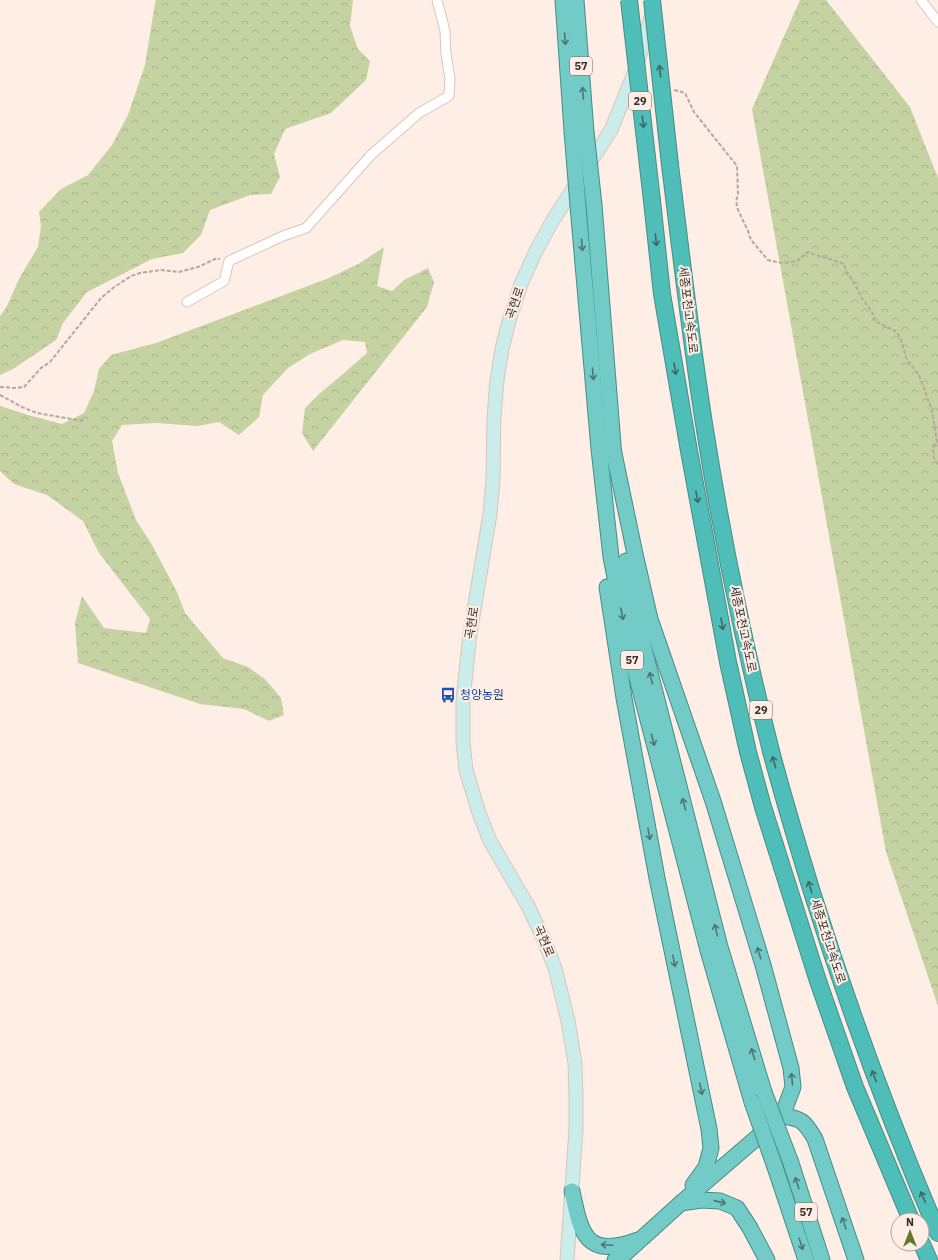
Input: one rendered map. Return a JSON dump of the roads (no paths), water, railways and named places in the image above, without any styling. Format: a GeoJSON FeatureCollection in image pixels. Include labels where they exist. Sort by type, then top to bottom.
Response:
{"type":"FeatureCollection","features":[{"type":"Feature","properties":{"kind":"highway","name":"57"},"geometry":{"type":"LineString","coordinates":[[563,0],[579,132],[594,205],[611,557],[629,646],[709,954],[752,1102],[806,1260]]}},
{"type":"Feature","properties":{"kind":"highway","name":"57"},"geometry":{"type":"LineString","coordinates":[[576,0],[579,132],[578,206],[606,449],[642,641],[720,947],[764,1092],[791,1164],[822,1260]]}},
{"type":"Feature","properties":{"kind":"highway","name":"세종포천고속도로"},"geometry":{"type":"LineString","coordinates":[[629,0],[662,294],[688,451],[728,662],[748,752],[772,837],[818,981],[856,1087],[908,1212]]}},
{"type":"Feature","properties":{"kind":"highway","name":"세종포천고속도로"},"geometry":{"type":"LineString","coordinates":[[652,0],[670,165],[705,432],[736,598],[771,753],[805,868],[857,1028],[886,1107],[938,1233]]}},
{"type":"Feature","properties":{"kind":"highway"},"geometry":{"type":"LineString","coordinates":[[606,449],[635,554],[650,619],[713,801],[763,965],[791,1068],[793,1088],[782,1116],[620,1258],[615,1260]]}},
{"type":"Feature","properties":{"kind":"highway"},"geometry":{"type":"LineString","coordinates":[[606,449],[603,560],[624,698],[657,878],[710,1135],[711,1148],[706,1167],[681,1203]]}},
{"type":"Feature","properties":{"kind":"highway"},"geometry":{"type":"LineString","coordinates":[[782,1116],[795,1117],[806,1125],[815,1139],[856,1260]]}},
{"type":"Feature","properties":{"kind":"highway"},"geometry":{"type":"LineString","coordinates":[[572,1191],[584,1234],[594,1244],[608,1246],[623,1245],[644,1237]]}},
{"type":"Feature","properties":{"kind":"highway"},"geometry":{"type":"LineString","coordinates":[[681,1203],[701,1200],[720,1201],[737,1208],[750,1228],[767,1260]]}},
{"type":"Feature","properties":{"kind":"highway"},"geometry":{"type":"LineString","coordinates":[[626,1260],[644,1237]]}},
{"type":"Feature","properties":{"kind":"main road","name":"곡현로"},"geometry":{"type":"LineString","coordinates":[[566,1260],[576,1129],[575,1063],[567,1014],[555,968],[544,940],[528,906],[490,841],[472,792],[466,770],[463,742],[465,670],[490,514],[493,480],[494,417],[497,380],[502,349],[509,321],[521,284],[536,251],[553,220],[611,130],[635,71],[656,0]]}},
{"type":"Feature","properties":{"kind":"street"},"geometry":{"type":"LineString","coordinates":[[187,302],[224,281],[229,261],[284,236],[306,228],[371,155],[419,113],[449,96],[450,79],[446,54],[445,31],[437,0]]}},
{"type":"Feature","properties":{"kind":"street"},"geometry":{"type":"LineString","coordinates":[[921,0],[938,22]]}},
{"type":"Feature","properties":{"kind":"place","name":"청양농원"},"geometry":{"type":"Point","coordinates":[448,695]}}]}
